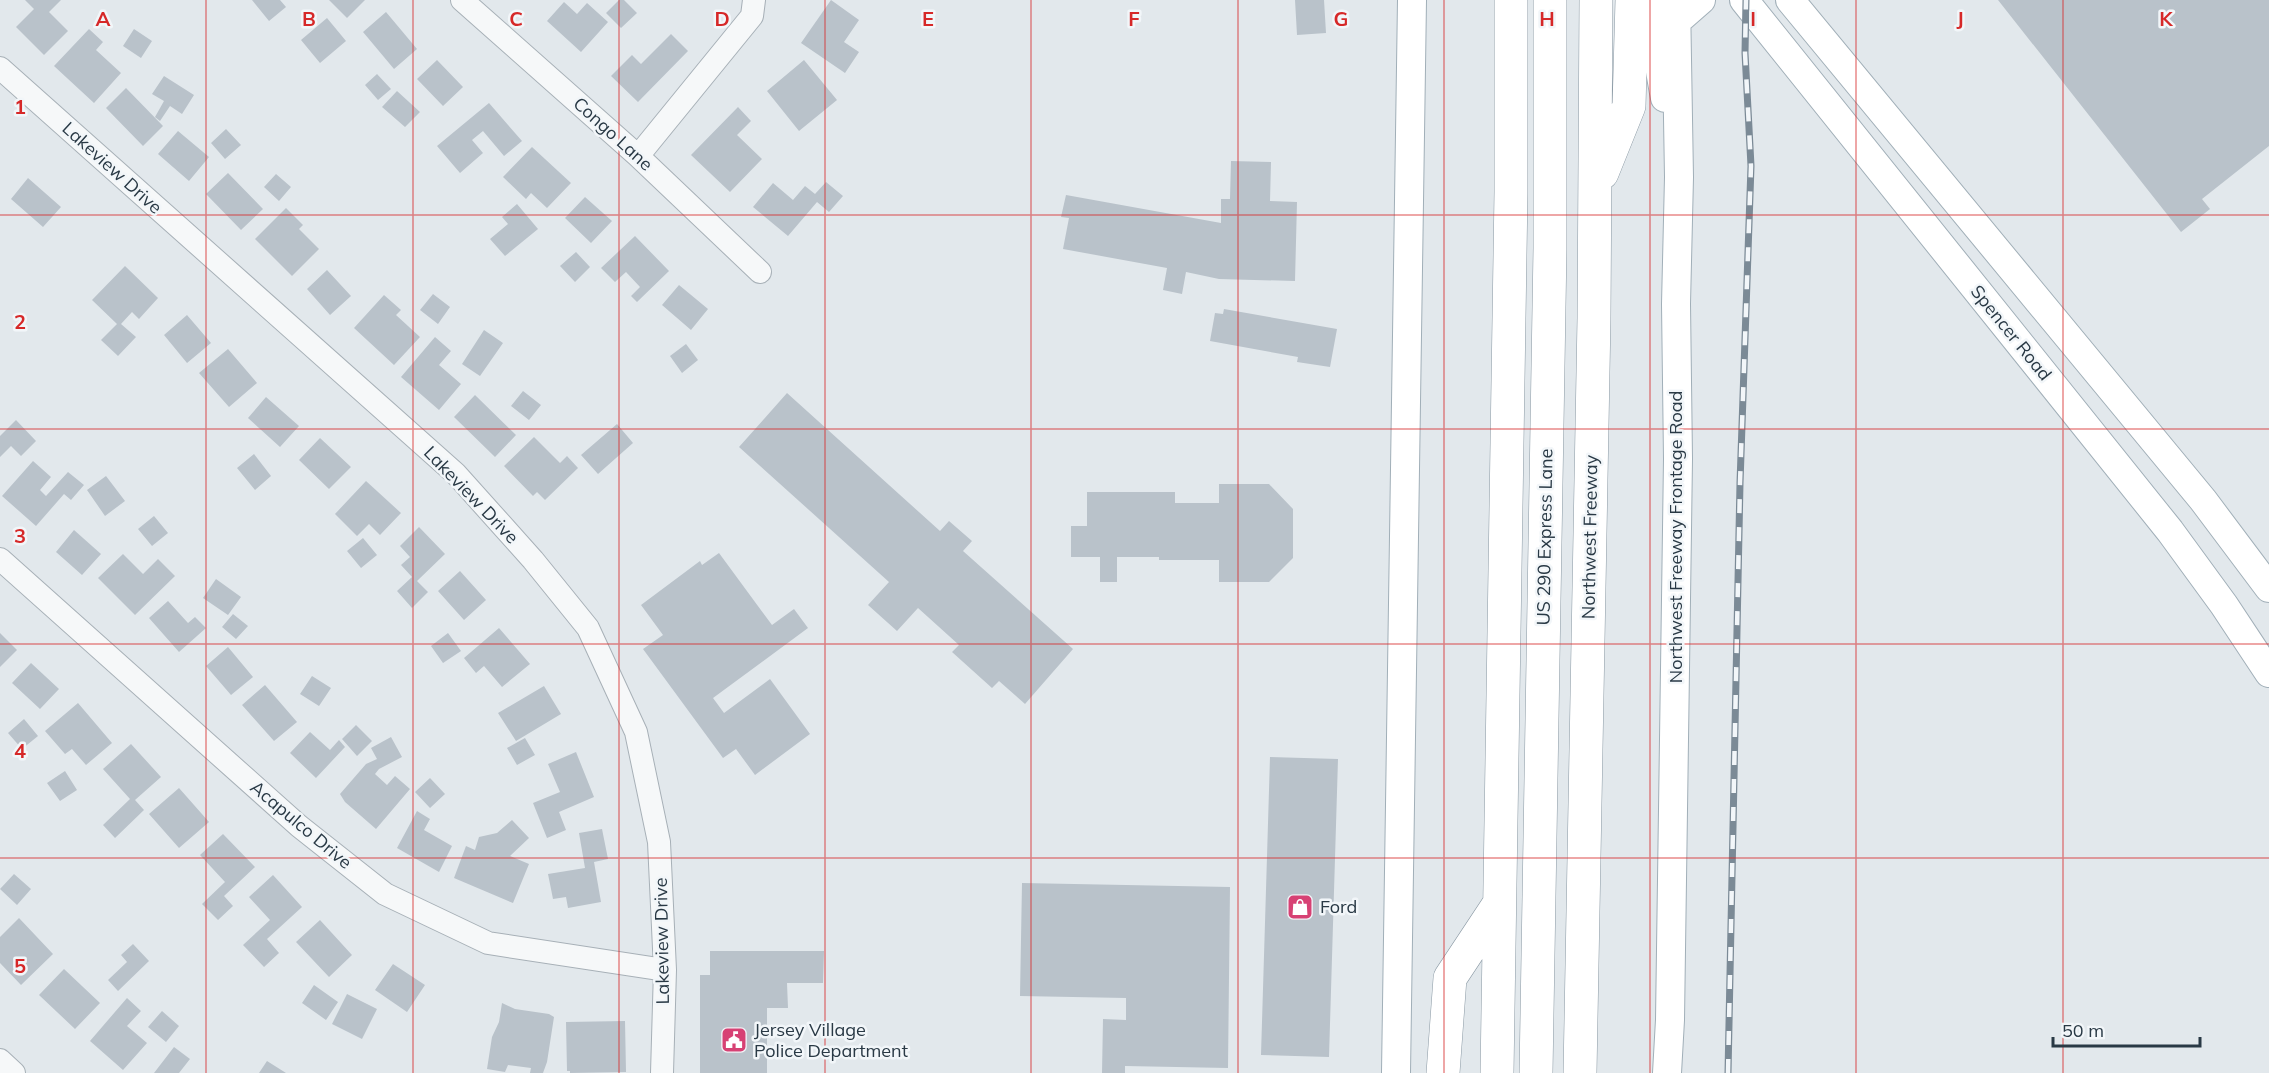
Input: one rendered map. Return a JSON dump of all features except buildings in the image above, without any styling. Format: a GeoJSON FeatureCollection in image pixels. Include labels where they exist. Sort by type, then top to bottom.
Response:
{"type":"FeatureCollection","features":[{"type":"Feature","properties":{"kind":"highway"},"geometry":{"type":"LineString","coordinates":[[1497,1073],[1511,192],[1510,0]]}},
{"type":"Feature","properties":{"kind":"highway","name":"US 290 Express Lane"},"geometry":{"type":"LineString","coordinates":[[1536,1073],[1550,248],[1550,0]]}},
{"type":"Feature","properties":{"kind":"highway","name":"Northwest Freeway"},"geometry":{"type":"LineString","coordinates":[[1580,1073],[1596,188],[1596,0]]}},
{"type":"Feature","properties":{"kind":"highway"},"geometry":{"type":"LineString","coordinates":[[1596,188],[1629,106],[1633,14]]}},
{"type":"Feature","properties":{"kind":"highway"},"geometry":{"type":"LineString","coordinates":[[1443,1073],[1450,978],[1499,904]]}},
{"type":"Feature","properties":{"kind":"main road"},"geometry":{"type":"LineString","coordinates":[[1396,1073],[1412,0]]}},
{"type":"Feature","properties":{"kind":"main road"},"geometry":{"type":"LineString","coordinates":[[1652,0],[1655,44],[1679,177]]}},
{"type":"Feature","properties":{"kind":"main road"},"geometry":{"type":"LineString","coordinates":[[1677,10],[1701,0]]}},
{"type":"Feature","properties":{"kind":"main road","name":"Spencer Road"},"geometry":{"type":"LineString","coordinates":[[1744,0],[2170,531],[2224,605],[2269,673]]}},
{"type":"Feature","properties":{"kind":"main road"},"geometry":{"type":"LineString","coordinates":[[1790,0],[2195,491],[2269,588]]}},
{"type":"Feature","properties":{"kind":"main road","name":"Northwest Freeway Frontage Road"},"geometry":{"type":"LineString","coordinates":[[1667,1073],[1670,1008],[1678,459],[1677,10]]}},
{"type":"Feature","properties":{"kind":"main road"},"geometry":{"type":"LineString","coordinates":[[2224,605],[2260,631],[2269,642]]}},
{"type":"Feature","properties":{"kind":"street","name":"Congo Lane"},"geometry":{"type":"LineString","coordinates":[[462,0],[638,156],[760,272]]}},
{"type":"Feature","properties":{"kind":"street"},"geometry":{"type":"LineString","coordinates":[[638,156],[752,16],[754,0]]}},
{"type":"Feature","properties":{"kind":"street","name":"Lakeview Drive"},"geometry":{"type":"LineString","coordinates":[[0,68],[456,474],[533,560],[588,628],[636,732],[659,842],[665,970],[662,1073]]}},
{"type":"Feature","properties":{"kind":"street","name":"Acapulco Drive"},"geometry":{"type":"LineString","coordinates":[[0,559],[299,826],[385,894],[488,943],[665,970]]}},
{"type":"Feature","properties":{"kind":"street"},"geometry":{"type":"LineString","coordinates":[[0,1060],[14,1073]]}},
{"type":"Feature","properties":{"kind":"railway"},"geometry":{"type":"LineString","coordinates":[[1728,1073],[1740,483],[1751,166],[1745,53],[1746,0]]}},
{"type":"Feature","properties":{"kind":"place","name":"Ford"},"geometry":{"type":"Point","coordinates":[1300,907]}},
{"type":"Feature","properties":{"kind":"place","name":"Jersey Village Police Department"},"geometry":{"type":"Point","coordinates":[734,1040]}}]}
